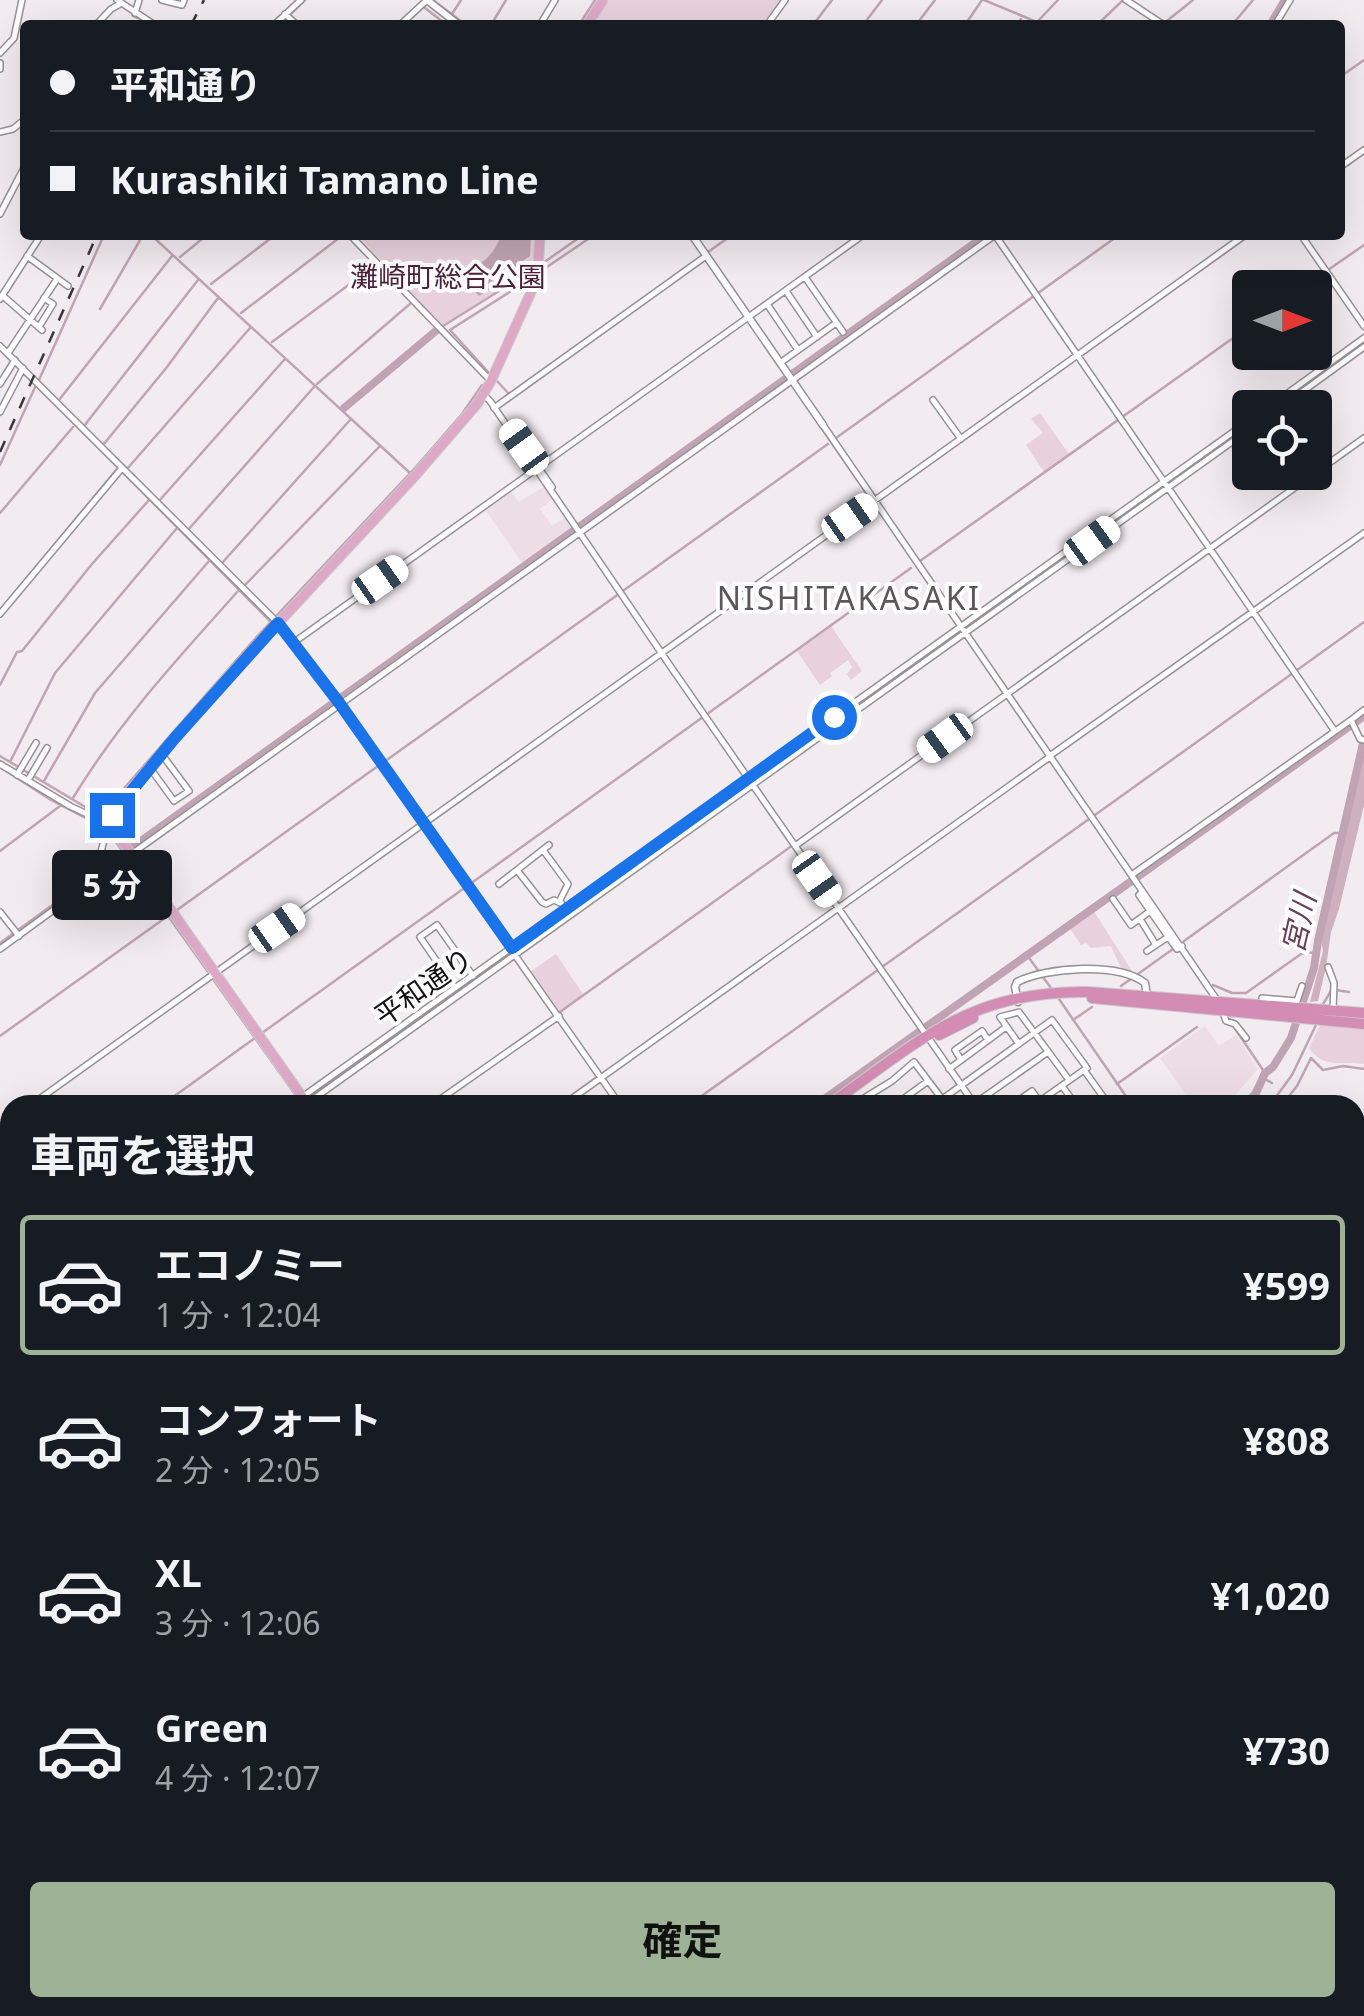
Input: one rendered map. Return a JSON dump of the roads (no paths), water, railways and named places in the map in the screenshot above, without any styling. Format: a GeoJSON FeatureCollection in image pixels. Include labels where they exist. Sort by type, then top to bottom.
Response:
{"type":"FeatureCollection","features":[{"type":"Feature","properties":{"kind":"highway"},"geometry":{"type":"LineString","coordinates":[[843,1095],[924,1034],[1017,1000],[1146,1000],[1272,1007],[1364,1024]]}},
{"type":"Feature","properties":{"kind":"highway"},"geometry":{"type":"LineString","coordinates":[[1315,1014],[1332,1010],[1364,1013]]}},
{"type":"Feature","properties":{"kind":"highway"},"geometry":{"type":"LineString","coordinates":[[852,1095],[924,1034]]}},
{"type":"Feature","properties":{"kind":"main road"},"geometry":{"type":"LineString","coordinates":[[300,1095],[108,824],[118,805],[275,620],[467,417],[484,394],[535,282],[539,240]]}},
{"type":"Feature","properties":{"kind":"street"},"geometry":{"type":"LineString","coordinates":[[0,53],[14,38],[22,0]]}},
{"type":"Feature","properties":{"kind":"street"},"geometry":{"type":"LineString","coordinates":[[135,13],[140,0]]}},
{"type":"Feature","properties":{"kind":"street"},"geometry":{"type":"LineString","coordinates":[[162,0],[182,5],[184,0]]}},
{"type":"Feature","properties":{"kind":"street"},"geometry":{"type":"LineString","coordinates":[[281,20],[301,0]]}},
{"type":"Feature","properties":{"kind":"street"},"geometry":{"type":"LineString","coordinates":[[405,20],[427,0],[453,20]]}},
{"type":"Feature","properties":{"kind":"street"},"geometry":{"type":"LineString","coordinates":[[1126,0],[1156,20]]}},
{"type":"Feature","properties":{"kind":"street"},"geometry":{"type":"LineString","coordinates":[[101,20],[119,2],[147,20]]}},
{"type":"Feature","properties":{"kind":"street"},"geometry":{"type":"LineString","coordinates":[[287,16],[291,20]]}},
{"type":"Feature","properties":{"kind":"street"},"geometry":{"type":"LineString","coordinates":[[0,214],[20,176]]}},
{"type":"Feature","properties":{"kind":"street"},"geometry":{"type":"LineString","coordinates":[[38,240],[1,297],[40,329],[53,304],[44,298]]}},
{"type":"Feature","properties":{"kind":"street"},"geometry":{"type":"LineString","coordinates":[[355,240],[491,381]]}},
{"type":"Feature","properties":{"kind":"street"},"geometry":{"type":"LineString","coordinates":[[695,240],[1134,876],[1226,1021],[1235,1024],[1246,1038]]}},
{"type":"Feature","properties":{"kind":"street"},"geometry":{"type":"LineString","coordinates":[[293,643],[856,240]]}},
{"type":"Feature","properties":{"kind":"street"},"geometry":{"type":"LineString","coordinates":[[91,879],[98,878],[577,530],[988,240]]}},
{"type":"Feature","properties":{"kind":"street"},"geometry":{"type":"LineString","coordinates":[[998,240],[1334,730]]}},
{"type":"Feature","properties":{"kind":"street"},"geometry":{"type":"LineString","coordinates":[[44,1095],[1238,240]]}},
{"type":"Feature","properties":{"kind":"street"},"geometry":{"type":"LineString","coordinates":[[1304,240],[1364,326]]}},
{"type":"Feature","properties":{"kind":"street"},"geometry":{"type":"LineString","coordinates":[[27,256],[68,286]]}},
{"type":"Feature","properties":{"kind":"street"},"geometry":{"type":"LineString","coordinates":[[494,407],[705,257]]}},
{"type":"Feature","properties":{"kind":"street"},"geometry":{"type":"LineString","coordinates":[[805,277],[843,332]]}},
{"type":"Feature","properties":{"kind":"street"},"geometry":{"type":"LineString","coordinates":[[8,353],[57,278]]}},
{"type":"Feature","properties":{"kind":"street"},"geometry":{"type":"LineString","coordinates":[[786,290],[817,336]]}},
{"type":"Feature","properties":{"kind":"street"},"geometry":{"type":"LineString","coordinates":[[767,304],[798,350]]}},
{"type":"Feature","properties":{"kind":"street"},"geometry":{"type":"LineString","coordinates":[[780,363],[836,322]]}},
{"type":"Feature","properties":{"kind":"street"},"geometry":{"type":"LineString","coordinates":[[1292,390],[1364,338]]}},
{"type":"Feature","properties":{"kind":"street"},"geometry":{"type":"LineString","coordinates":[[0,346],[275,620],[612,1095]]}},
{"type":"Feature","properties":{"kind":"street"},"geometry":{"type":"LineString","coordinates":[[1305,390],[1364,347]]}},
{"type":"Feature","properties":{"kind":"street"},"geometry":{"type":"LineString","coordinates":[[0,384],[14,362]]}},
{"type":"Feature","properties":{"kind":"street"},"geometry":{"type":"LineString","coordinates":[[0,412],[22,369]]}},
{"type":"Feature","properties":{"kind":"street"},"geometry":{"type":"LineString","coordinates":[[484,394],[967,1095]]}},
{"type":"Feature","properties":{"kind":"street"},"geometry":{"type":"LineString","coordinates":[[934,400],[961,439]]}},
{"type":"Feature","properties":{"kind":"street"},"geometry":{"type":"LineString","coordinates":[[1166,484],[1232,434]]}},
{"type":"Feature","properties":{"kind":"street"},"geometry":{"type":"LineString","coordinates":[[794,845],[1364,438]]}},
{"type":"Feature","properties":{"kind":"street"},"geometry":{"type":"LineString","coordinates":[[1166,484],[1232,441]]}},
{"type":"Feature","properties":{"kind":"street"},"geometry":{"type":"LineString","coordinates":[[0,614],[121,470]]}},
{"type":"Feature","properties":{"kind":"street","name":"平和通り"},"geometry":{"type":"LineString","coordinates":[[314,1095],[455,988],[513,953],[565,910],[751,782],[1166,484]]}},
{"type":"Feature","properties":{"kind":"street"},"geometry":{"type":"LineString","coordinates":[[577,1095],[1364,533]]}},
{"type":"Feature","properties":{"kind":"street"},"geometry":{"type":"LineString","coordinates":[[1134,876],[1364,710]]}},
{"type":"Feature","properties":{"kind":"street"},"geometry":{"type":"LineString","coordinates":[[1352,721],[1363,740]]}},
{"type":"Feature","properties":{"kind":"street"},"geometry":{"type":"LineString","coordinates":[[20,770],[36,743]]}},
{"type":"Feature","properties":{"kind":"street"},"geometry":{"type":"LineString","coordinates":[[30,777],[47,748]]}},
{"type":"Feature","properties":{"kind":"street"},"geometry":{"type":"LineString","coordinates":[[31,751],[42,757]]}},
{"type":"Feature","properties":{"kind":"street"},"geometry":{"type":"LineString","coordinates":[[150,768],[174,801],[188,791],[161,754]]}},
{"type":"Feature","properties":{"kind":"street"},"geometry":{"type":"LineString","coordinates":[[0,764],[20,770],[70,806],[108,824],[91,879],[76,895],[17,933],[0,949]]}},
{"type":"Feature","properties":{"kind":"street"},"geometry":{"type":"LineString","coordinates":[[315,1095],[751,782]]}},
{"type":"Feature","properties":{"kind":"street"},"geometry":{"type":"LineString","coordinates":[[499,884],[546,848],[568,884],[560,903]]}},
{"type":"Feature","properties":{"kind":"street"},"geometry":{"type":"LineString","coordinates":[[517,870],[542,902],[554,900],[565,910]]}},
{"type":"Feature","properties":{"kind":"street"},"geometry":{"type":"LineString","coordinates":[[1113,899],[1131,924],[1153,910]]}},
{"type":"Feature","properties":{"kind":"street"},"geometry":{"type":"LineString","coordinates":[[0,912],[17,933]]}},
{"type":"Feature","properties":{"kind":"street"},"geometry":{"type":"LineString","coordinates":[[1140,919],[1156,944]]}},
{"type":"Feature","properties":{"kind":"street"},"geometry":{"type":"LineString","coordinates":[[455,988],[420,937],[437,925],[473,976]]}},
{"type":"Feature","properties":{"kind":"street"},"geometry":{"type":"LineString","coordinates":[[1147,951],[1169,934]]}},
{"type":"Feature","properties":{"kind":"street"},"geometry":{"type":"LineString","coordinates":[[1328,967],[1334,982],[1332,1010]]}},
{"type":"Feature","properties":{"kind":"street"},"geometry":{"type":"LineString","coordinates":[[1017,1000],[1016,982],[1041,973],[1094,970],[1134,977],[1145,984],[1146,1000]]}},
{"type":"Feature","properties":{"kind":"street"},"geometry":{"type":"LineString","coordinates":[[1262,998],[1272,1007],[1298,1001],[1302,986]]}},
{"type":"Feature","properties":{"kind":"street"},"geometry":{"type":"LineString","coordinates":[[1019,1044],[1000,1017],[1020,1012],[1069,1080]]}},
{"type":"Feature","properties":{"kind":"street"},"geometry":{"type":"LineString","coordinates":[[446,1095],[557,1016]]}},
{"type":"Feature","properties":{"kind":"street"},"geometry":{"type":"LineString","coordinates":[[949,1095],[1052,1020],[1087,1068],[1051,1095]]}},
{"type":"Feature","properties":{"kind":"street"},"geometry":{"type":"LineString","coordinates":[[949,1069],[1006,1027]]}},
{"type":"Feature","properties":{"kind":"street"},"geometry":{"type":"LineString","coordinates":[[961,1060],[955,1050],[982,1031],[988,1040]]}},
{"type":"Feature","properties":{"kind":"street"},"geometry":{"type":"LineString","coordinates":[[988,1095],[1048,1052]]}},
{"type":"Feature","properties":{"kind":"street"},"geometry":{"type":"LineString","coordinates":[[869,1095],[914,1062],[938,1095]]}},
{"type":"Feature","properties":{"kind":"street"},"geometry":{"type":"LineString","coordinates":[[1084,1070],[1102,1095]]}},
{"type":"Feature","properties":{"kind":"street"},"geometry":{"type":"LineString","coordinates":[[909,1095],[928,1081]]}},
{"type":"Feature","properties":{"kind":"street"},"geometry":{"type":"LineString","coordinates":[[1062,1086],[1069,1095]]}},
{"type":"Feature","properties":{"kind":"waterway"},"geometry":{"type":"LineString","coordinates":[[284,20],[305,0]]}},
{"type":"Feature","properties":{"kind":"waterway"},"geometry":{"type":"LineString","coordinates":[[433,0],[459,20]]}},
{"type":"Feature","properties":{"kind":"waterway"},"geometry":{"type":"LineString","coordinates":[[452,14],[461,0]]}},
{"type":"Feature","properties":{"kind":"waterway"},"geometry":{"type":"LineString","coordinates":[[494,20],[506,0]]}},
{"type":"Feature","properties":{"kind":"waterway"},"geometry":{"type":"LineString","coordinates":[[582,20],[595,0]]}},
{"type":"Feature","properties":{"kind":"waterway"},"geometry":{"type":"LineString","coordinates":[[817,20],[832,0]]}},
{"type":"Feature","properties":{"kind":"waterway"},"geometry":{"type":"LineString","coordinates":[[867,20],[882,0]]}},
{"type":"Feature","properties":{"kind":"waterway"},"geometry":{"type":"LineString","coordinates":[[920,20],[935,0]]}},
{"type":"Feature","properties":{"kind":"waterway"},"geometry":{"type":"LineString","coordinates":[[968,20],[982,0]]}},
{"type":"Feature","properties":{"kind":"waterway"},"geometry":{"type":"LineString","coordinates":[[984,0],[1032,20]]}},
{"type":"Feature","properties":{"kind":"waterway"},"geometry":{"type":"LineString","coordinates":[[1039,20],[1058,0]]}},
{"type":"Feature","properties":{"kind":"waterway"},"geometry":{"type":"LineString","coordinates":[[1102,20],[1123,0]]}},
{"type":"Feature","properties":{"kind":"waterway"},"geometry":{"type":"LineString","coordinates":[[1168,20],[1193,0]]}},
{"type":"Feature","properties":{"kind":"waterway"},"geometry":{"type":"LineString","coordinates":[[1236,20],[1253,0]]}},
{"type":"Feature","properties":{"kind":"waterway"},"geometry":{"type":"LineString","coordinates":[[1273,20],[1285,0]]}},
{"type":"Feature","properties":{"kind":"waterway"},"geometry":{"type":"LineString","coordinates":[[425,8],[441,20]]}},
{"type":"Feature","properties":{"kind":"waterway"},"geometry":{"type":"LineString","coordinates":[[432,8],[448,20]]}},
{"type":"Feature","properties":{"kind":"waterway"},"geometry":{"type":"LineString","coordinates":[[133,16],[143,20]]}},
{"type":"Feature","properties":{"kind":"waterway"},"geometry":{"type":"LineString","coordinates":[[1345,73],[1364,60]]}},
{"type":"Feature","properties":{"kind":"waterway"},"geometry":{"type":"LineString","coordinates":[[1345,167],[1351,163]]}},
{"type":"Feature","properties":{"kind":"waterway"},"geometry":{"type":"LineString","coordinates":[[39,380],[102,240]]}},
{"type":"Feature","properties":{"kind":"waterway"},"geometry":{"type":"LineString","coordinates":[[100,309],[140,240]]}},
{"type":"Feature","properties":{"kind":"waterway"},"geometry":{"type":"LineString","coordinates":[[156,240],[410,473]]}},
{"type":"Feature","properties":{"kind":"waterway"},"geometry":{"type":"LineString","coordinates":[[180,257],[201,240]]}},
{"type":"Feature","properties":{"kind":"waterway"},"geometry":{"type":"LineString","coordinates":[[211,284],[268,240]]}},
{"type":"Feature","properties":{"kind":"waterway"},"geometry":{"type":"LineString","coordinates":[[241,313],[336,240]]}},
{"type":"Feature","properties":{"kind":"waterway"},"geometry":{"type":"LineString","coordinates":[[543,263],[576,240]]}},
{"type":"Feature","properties":{"kind":"waterway"},"geometry":{"type":"LineString","coordinates":[[544,269],[587,240]]}},
{"type":"Feature","properties":{"kind":"waterway"},"geometry":{"type":"LineString","coordinates":[[708,252],[725,240]]}},
{"type":"Feature","properties":{"kind":"waterway"},"geometry":{"type":"LineString","coordinates":[[134,846],[979,240]]}},
{"type":"Feature","properties":{"kind":"waterway"},"geometry":{"type":"LineString","coordinates":[[836,438],[1112,240]]}},
{"type":"Feature","properties":{"kind":"waterway"},"geometry":{"type":"LineString","coordinates":[[881,499],[1243,240]]}},
{"type":"Feature","properties":{"kind":"waterway"},"geometry":{"type":"LineString","coordinates":[[1328,270],[1364,245]]}},
{"type":"Feature","properties":{"kind":"waterway"},"geometry":{"type":"LineString","coordinates":[[59,400],[172,256]]}},
{"type":"Feature","properties":{"kind":"waterway"},"geometry":{"type":"LineString","coordinates":[[272,342],[374,266]]}},
{"type":"Feature","properties":{"kind":"waterway"},"geometry":{"type":"LineString","coordinates":[[443,326],[531,271]]}},
{"type":"Feature","properties":{"kind":"waterway"},"geometry":{"type":"LineString","coordinates":[[490,374],[450,330],[530,279]]}},
{"type":"Feature","properties":{"kind":"waterway"},"geometry":{"type":"LineString","coordinates":[[84,426],[198,280]]}},
{"type":"Feature","properties":{"kind":"waterway"},"geometry":{"type":"LineString","coordinates":[[750,313],[773,296]]}},
{"type":"Feature","properties":{"kind":"waterway"},"geometry":{"type":"LineString","coordinates":[[103,445],[218,298]]}},
{"type":"Feature","properties":{"kind":"waterway"},"geometry":{"type":"LineString","coordinates":[[317,384],[411,303]]}},
{"type":"Feature","properties":{"kind":"waterway"},"geometry":{"type":"LineString","coordinates":[[695,352],[743,318]]}},
{"type":"Feature","properties":{"kind":"waterway"},"geometry":{"type":"LineString","coordinates":[[127,469],[250,328]]}},
{"type":"Feature","properties":{"kind":"waterway"},"geometry":{"type":"LineString","coordinates":[[344,408],[437,330]]}},
{"type":"Feature","properties":{"kind":"waterway"},"geometry":{"type":"LineString","coordinates":[[920,561],[1232,339]]}},
{"type":"Feature","properties":{"kind":"waterway"},"geometry":{"type":"LineString","coordinates":[[497,403],[585,340]]}},
{"type":"Feature","properties":{"kind":"waterway"},"geometry":{"type":"LineString","coordinates":[[1298,390],[1364,343]]}},
{"type":"Feature","properties":{"kind":"waterway"},"geometry":{"type":"LineString","coordinates":[[159,501],[284,360]]}},
{"type":"Feature","properties":{"kind":"waterway"},"geometry":{"type":"LineString","coordinates":[[2,376],[11,361]]}},
{"type":"Feature","properties":{"kind":"waterway"},"geometry":{"type":"LineString","coordinates":[[497,381],[509,394]]}},
{"type":"Feature","properties":{"kind":"waterway"},"geometry":{"type":"LineString","coordinates":[[0,465],[36,385]]}},
{"type":"Feature","properties":{"kind":"waterway"},"geometry":{"type":"LineString","coordinates":[[0,756],[92,811],[106,809],[253,641],[415,468],[482,385]]}},
{"type":"Feature","properties":{"kind":"waterway"},"geometry":{"type":"LineString","coordinates":[[188,530],[314,387]]}},
{"type":"Feature","properties":{"kind":"waterway"},"geometry":{"type":"LineString","coordinates":[[68,417],[270,621]]}},
{"type":"Feature","properties":{"kind":"waterway"},"geometry":{"type":"LineString","coordinates":[[222,563],[350,420]]}},
{"type":"Feature","properties":{"kind":"waterway"},"geometry":{"type":"LineString","coordinates":[[820,426],[858,481]]}},
{"type":"Feature","properties":{"kind":"waterway"},"geometry":{"type":"LineString","coordinates":[[0,513],[73,427]]}},
{"type":"Feature","properties":{"kind":"waterway"},"geometry":{"type":"LineString","coordinates":[[312,1095],[1232,437]]}},
{"type":"Feature","properties":{"kind":"waterway"},"geometry":{"type":"LineString","coordinates":[[384,762],[828,444]]}},
{"type":"Feature","properties":{"kind":"waterway"},"geometry":{"type":"LineString","coordinates":[[245,585],[379,447]]}},
{"type":"Feature","properties":{"kind":"waterway"},"geometry":{"type":"LineString","coordinates":[[0,610],[117,469]]}},
{"type":"Feature","properties":{"kind":"waterway"},"geometry":{"type":"LineString","coordinates":[[0,685],[17,652],[22,651],[149,500]]}},
{"type":"Feature","properties":{"kind":"waterway"},"geometry":{"type":"LineString","coordinates":[[828,537],[874,504]]}},
{"type":"Feature","properties":{"kind":"waterway"},"geometry":{"type":"LineString","coordinates":[[11,760],[55,673],[177,528]]}},
{"type":"Feature","properties":{"kind":"waterway"},"geometry":{"type":"LineString","coordinates":[[44,781],[95,693],[209,561]]}},
{"type":"Feature","properties":{"kind":"waterway"},"geometry":{"type":"LineString","coordinates":[[470,884],[911,568]]}},
{"type":"Feature","properties":{"kind":"waterway"},"geometry":{"type":"LineString","coordinates":[[73,798],[130,716],[239,590]]}},
{"type":"Feature","properties":{"kind":"waterway"},"geometry":{"type":"LineString","coordinates":[[1095,815],[1364,622]]}},
{"type":"Feature","properties":{"kind":"waterway"},"geometry":{"type":"LineString","coordinates":[[280,632],[334,702],[486,919]]}},
{"type":"Feature","properties":{"kind":"waterway"},"geometry":{"type":"LineString","coordinates":[[830,1095],[1364,716]]}},
{"type":"Feature","properties":{"kind":"waterway"},"geometry":{"type":"LineString","coordinates":[[429,823],[549,737]]}},
{"type":"Feature","properties":{"kind":"waterway","name":"宮川"},"geometry":{"type":"LineString","coordinates":[[1254,1095],[1291,1038],[1314,968],[1364,739]]}},
{"type":"Feature","properties":{"kind":"waterway"},"geometry":{"type":"LineString","coordinates":[[177,910],[378,766]]}},
{"type":"Feature","properties":{"kind":"waterway"},"geometry":{"type":"LineString","coordinates":[[0,767],[97,824]]}},
{"type":"Feature","properties":{"kind":"waterway"},"geometry":{"type":"LineString","coordinates":[[0,851],[60,806]]}},
{"type":"Feature","properties":{"kind":"waterway"},"geometry":{"type":"LineString","coordinates":[[703,1095],[1089,819]]}},
{"type":"Feature","properties":{"kind":"waterway"},"geometry":{"type":"LineString","coordinates":[[1184,941],[1334,833],[1342,833]]}},
{"type":"Feature","properties":{"kind":"waterway"},"geometry":{"type":"LineString","coordinates":[[110,834],[124,853]]}},
{"type":"Feature","properties":{"kind":"waterway"},"geometry":{"type":"LineString","coordinates":[[539,1027],[793,845]]}},
{"type":"Feature","properties":{"kind":"waterway"},"geometry":{"type":"LineString","coordinates":[[124,854],[296,1095]]}},
{"type":"Feature","properties":{"kind":"waterway"},"geometry":{"type":"LineString","coordinates":[[99,872],[124,854]]}},
{"type":"Feature","properties":{"kind":"waterway"},"geometry":{"type":"LineString","coordinates":[[0,943],[80,885]]}},
{"type":"Feature","properties":{"kind":"waterway"},"geometry":{"type":"LineString","coordinates":[[262,1033],[463,889]]}},
{"type":"Feature","properties":{"kind":"waterway"},"geometry":{"type":"LineString","coordinates":[[0,1036],[165,918]]}},
{"type":"Feature","properties":{"kind":"waterway"},"geometry":{"type":"LineString","coordinates":[[1121,986],[1173,949]]}},
{"type":"Feature","properties":{"kind":"waterway"},"geometry":{"type":"LineString","coordinates":[[1213,985],[1232,993],[1246,993],[1301,954],[1317,954]]}},
{"type":"Feature","properties":{"kind":"waterway"},"geometry":{"type":"LineString","coordinates":[[1027,955],[1051,988]]}},
{"type":"Feature","properties":{"kind":"waterway"},"geometry":{"type":"LineString","coordinates":[[1336,990],[1349,992]]}},
{"type":"Feature","properties":{"kind":"waterway"},"geometry":{"type":"LineString","coordinates":[[1323,1004],[1331,991]]}},
{"type":"Feature","properties":{"kind":"waterway"},"geometry":{"type":"LineString","coordinates":[[1059,999],[1125,1095]]}},
{"type":"Feature","properties":{"kind":"waterway"},"geometry":{"type":"LineString","coordinates":[[1073,1020],[1092,1007]]}},
{"type":"Feature","properties":{"kind":"waterway"},"geometry":{"type":"LineString","coordinates":[[1277,1095],[1292,1075],[1316,1025]]}},
{"type":"Feature","properties":{"kind":"waterway"},"geometry":{"type":"LineString","coordinates":[[1117,1084],[1197,1027]]}},
{"type":"Feature","properties":{"kind":"waterway"},"geometry":{"type":"LineString","coordinates":[[1234,1027],[1265,1073]]}},
{"type":"Feature","properties":{"kind":"waterway"},"geometry":{"type":"LineString","coordinates":[[602,1074],[664,1030]]}},
{"type":"Feature","properties":{"kind":"waterway"},"geometry":{"type":"LineString","coordinates":[[176,1095],[255,1038]]}},
{"type":"Feature","properties":{"kind":"waterway"},"geometry":{"type":"LineString","coordinates":[[1290,1095],[1311,1058],[1323,1070],[1343,1066],[1364,1069]]}},
{"type":"Feature","properties":{"kind":"waterway"},"geometry":{"type":"LineString","coordinates":[[573,1095],[597,1077]]}},
{"type":"Feature","properties":{"kind":"waterway"},"geometry":{"type":"LineString","coordinates":[[1263,1078],[1272,1083]]}},
{"type":"Feature","properties":{"kind":"railway"},"geometry":{"type":"LineString","coordinates":[[194,20],[204,0]]}},
{"type":"Feature","properties":{"kind":"railway"},"geometry":{"type":"LineString","coordinates":[[0,452],[95,240]]}},
{"type":"Feature","properties":{"kind":"district","name":"NISHITAKASAKI"},"geometry":{"type":"Point","coordinates":[849,597]}},
{"type":"Feature","properties":{"kind":"park label","name":"灘崎町総合公園"},"geometry":{"type":"Point","coordinates":[448,276]}}]}
